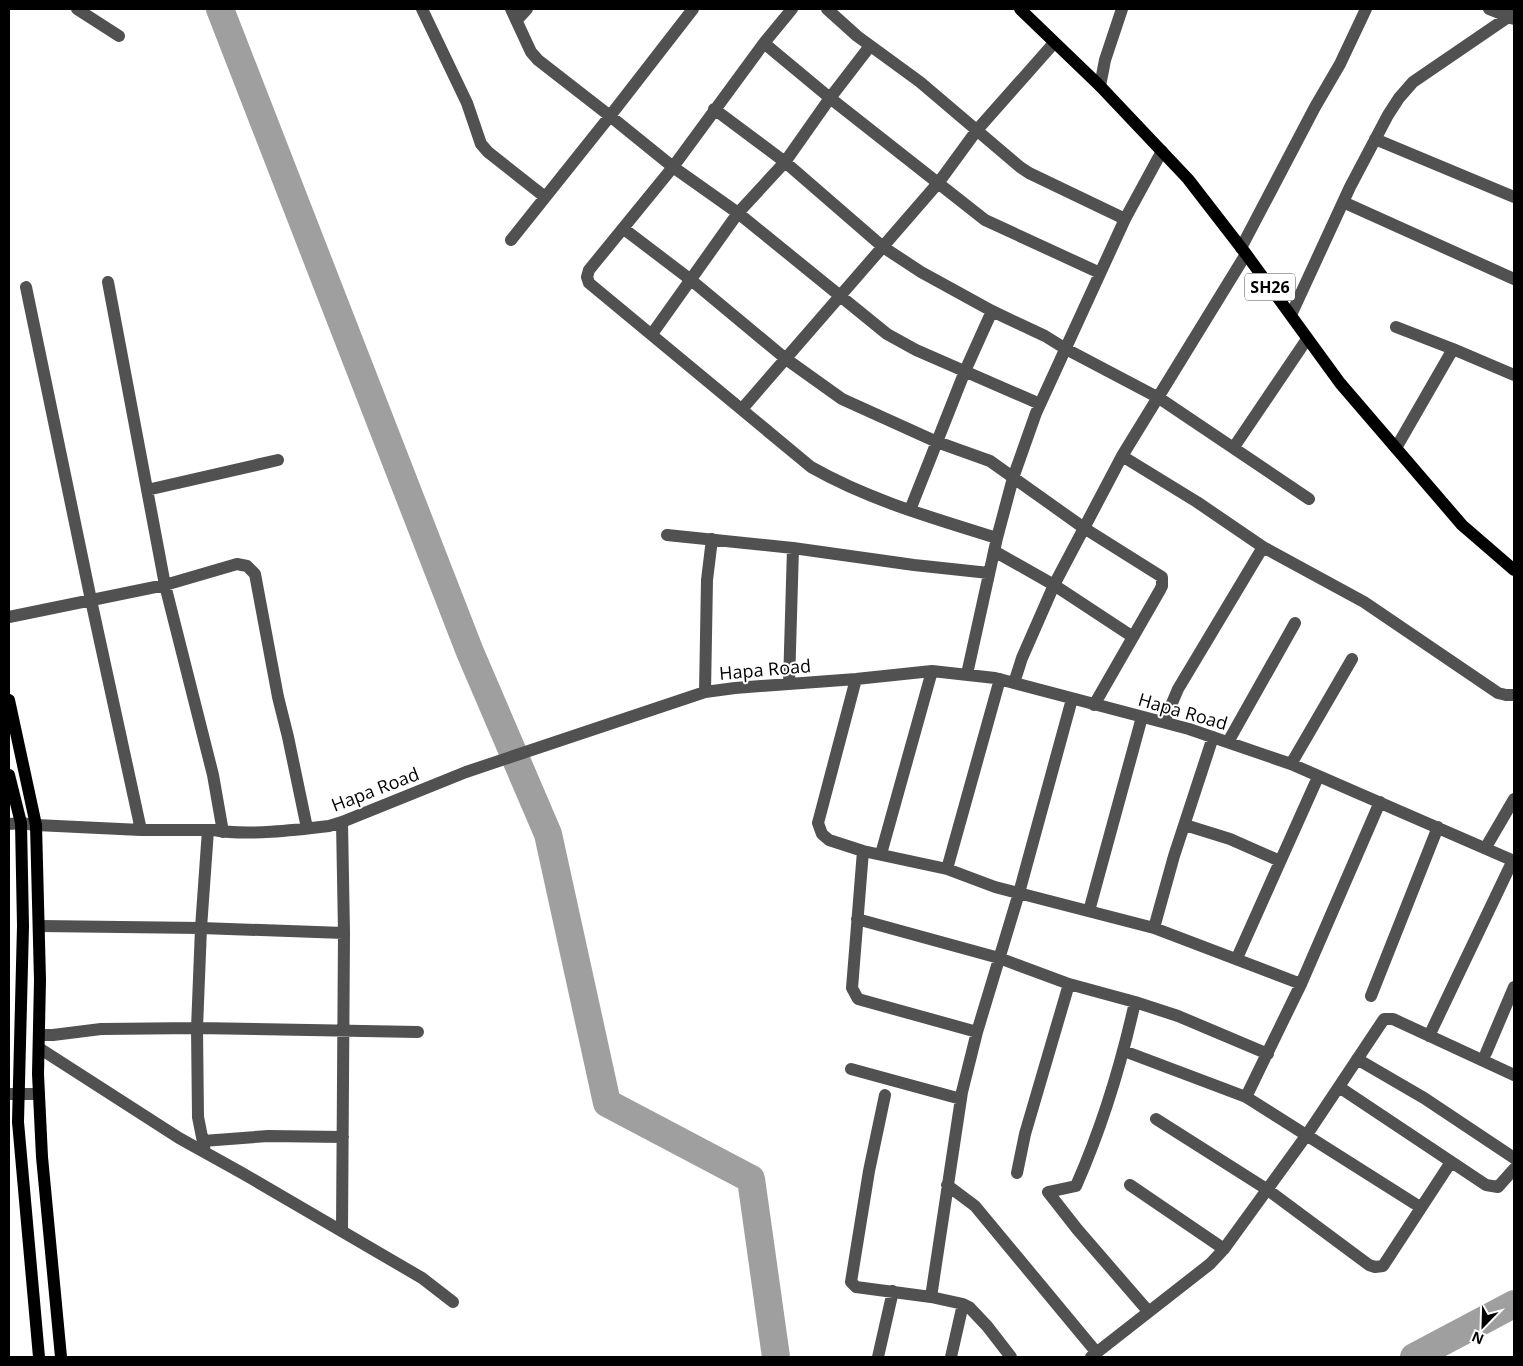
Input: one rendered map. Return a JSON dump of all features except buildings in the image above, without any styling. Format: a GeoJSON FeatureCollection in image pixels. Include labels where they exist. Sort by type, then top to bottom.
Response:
{"type":"FeatureCollection","features":[{"type":"Feature","properties":{"kind":"main road","name":"SH26"},"geometry":{"type":"LineString","coordinates":[[1020,9],[1100,86],[1188,179],[1244,251],[1340,383],[1462,525],[1514,570]]}},
{"type":"Feature","properties":{"kind":"main road"},"geometry":{"type":"LineString","coordinates":[[9,700],[36,825],[40,926],[39,1094],[43,1166],[61,1357]]}},
{"type":"Feature","properties":{"kind":"main road"},"geometry":{"type":"LineString","coordinates":[[9,775],[15,823],[23,926],[14,1094],[39,1357]]}},
{"type":"Feature","properties":{"kind":"street"},"geometry":{"type":"LineString","coordinates":[[77,9],[119,36]]}},
{"type":"Feature","properties":{"kind":"street"},"geometry":{"type":"LineString","coordinates":[[422,9],[468,103],[481,144],[488,152],[545,197]]}},
{"type":"Feature","properties":{"kind":"street"},"geometry":{"type":"LineString","coordinates":[[511,9],[534,56],[673,167],[738,213],[887,334],[916,350],[1040,404]]}},
{"type":"Feature","properties":{"kind":"street"},"geometry":{"type":"LineString","coordinates":[[517,20],[527,9]]}},
{"type":"Feature","properties":{"kind":"street"},"geometry":{"type":"LineString","coordinates":[[511,240],[693,9]]}},
{"type":"Feature","properties":{"kind":"street"},"geometry":{"type":"LineString","coordinates":[[792,9],[714,109],[673,167],[589,270],[587,277],[589,283],[811,467],[868,496],[910,510],[996,544],[1054,586],[1133,637]]}},
{"type":"Feature","properties":{"kind":"street"},"geometry":{"type":"LineString","coordinates":[[827,9],[870,46],[920,82],[1029,173],[1125,219]]}},
{"type":"Feature","properties":{"kind":"street"},"geometry":{"type":"LineString","coordinates":[[1100,86],[1105,60],[1122,9]]}},
{"type":"Feature","properties":{"kind":"street"},"geometry":{"type":"LineString","coordinates":[[1014,683],[1022,658],[1054,586],[1084,528],[1122,456],[1244,251],[1315,107],[1340,64],[1366,9]]}},
{"type":"Feature","properties":{"kind":"street"},"geometry":{"type":"LineString","coordinates":[[1489,9],[1512,16]]}},
{"type":"Feature","properties":{"kind":"street"},"geometry":{"type":"LineString","coordinates":[[1291,315],[1343,202],[1395,104],[1413,82],[1512,16]]}},
{"type":"Feature","properties":{"kind":"street"},"geometry":{"type":"LineString","coordinates":[[764,43],[984,220],[1100,273]]}},
{"type":"Feature","properties":{"kind":"street"},"geometry":{"type":"LineString","coordinates":[[742,409],[939,182],[977,130],[1054,43]]}},
{"type":"Feature","properties":{"kind":"street"},"geometry":{"type":"LineString","coordinates":[[652,334],[738,213],[784,162],[870,46]]}},
{"type":"Feature","properties":{"kind":"street"},"geometry":{"type":"LineString","coordinates":[[714,109],[784,162],[883,247],[921,272],[1157,397],[1309,499]]}},
{"type":"Feature","properties":{"kind":"street"},"geometry":{"type":"LineString","coordinates":[[1375,139],[1514,197]]}},
{"type":"Feature","properties":{"kind":"street"},"geometry":{"type":"LineString","coordinates":[[967,674],[989,573],[1013,478],[1040,404],[1125,219],[1162,151]]}},
{"type":"Feature","properties":{"kind":"street"},"geometry":{"type":"LineString","coordinates":[[1343,202],[1514,279]]}},
{"type":"Feature","properties":{"kind":"street"},"geometry":{"type":"LineString","coordinates":[[624,229],[691,280],[786,359],[842,399],[937,442],[990,461],[1084,528],[1162,577],[1162,586],[1094,705]]}},
{"type":"Feature","properties":{"kind":"street"},"geometry":{"type":"LineString","coordinates":[[108,282],[165,585],[213,775],[222,832]]}},
{"type":"Feature","properties":{"kind":"street"},"geometry":{"type":"LineString","coordinates":[[26,287],[141,830]]}},
{"type":"Feature","properties":{"kind":"street"},"geometry":{"type":"LineString","coordinates":[[910,510],[965,372],[992,311]]}},
{"type":"Feature","properties":{"kind":"street"},"geometry":{"type":"LineString","coordinates":[[1396,327],[1514,375]]}},
{"type":"Feature","properties":{"kind":"street"},"geometry":{"type":"LineString","coordinates":[[1234,447],[1307,339]]}},
{"type":"Feature","properties":{"kind":"street"},"geometry":{"type":"LineString","coordinates":[[1396,448],[1453,349]]}},
{"type":"Feature","properties":{"kind":"street"},"geometry":{"type":"LineString","coordinates":[[1122,456],[1197,502],[1263,547],[1364,602],[1498,693],[1514,695]]}},
{"type":"Feature","properties":{"kind":"street"},"geometry":{"type":"LineString","coordinates":[[147,490],[278,460]]}},
{"type":"Feature","properties":{"kind":"street"},"geometry":{"type":"LineString","coordinates":[[667,534],[989,573]]}},
{"type":"Feature","properties":{"kind":"street"},"geometry":{"type":"LineString","coordinates":[[705,692],[707,580],[712,539]]}},
{"type":"Feature","properties":{"kind":"street"},"geometry":{"type":"LineString","coordinates":[[1164,722],[1178,689],[1263,547]]}},
{"type":"Feature","properties":{"kind":"street"},"geometry":{"type":"LineString","coordinates":[[789,684],[793,548]]}},
{"type":"Feature","properties":{"kind":"street"},"geometry":{"type":"LineString","coordinates":[[9,617],[165,585],[237,564],[247,566],[255,574],[278,697],[307,828]]}},
{"type":"Feature","properties":{"kind":"street"},"geometry":{"type":"LineString","coordinates":[[1228,742],[1294,623]]}},
{"type":"Feature","properties":{"kind":"street"},"geometry":{"type":"LineString","coordinates":[[1291,764],[1352,659]]}},
{"type":"Feature","properties":{"kind":"street"},"geometry":{"type":"LineString","coordinates":[[882,854],[932,671]]}},
{"type":"Feature","properties":{"kind":"street","name":"Hapa Road"},"geometry":{"type":"LineString","coordinates":[[15,823],[141,830],[208,830],[222,832],[329,826],[466,772],[705,692],[932,671],[1000,679],[1164,722],[1213,737],[1291,764],[1513,860]]}},
{"type":"Feature","properties":{"kind":"street"},"geometry":{"type":"LineString","coordinates":[[856,679],[818,823],[822,834],[829,840],[863,851],[947,869],[995,887],[1154,928],[1302,984]]}},
{"type":"Feature","properties":{"kind":"street"},"geometry":{"type":"LineString","coordinates":[[947,869],[1000,679]]}},
{"type":"Feature","properties":{"kind":"street"},"geometry":{"type":"LineString","coordinates":[[930,1297],[960,1099],[977,1032],[1019,893],[1072,699]]}},
{"type":"Feature","properties":{"kind":"street"},"geometry":{"type":"LineString","coordinates":[[1089,911],[1142,717]]}},
{"type":"Feature","properties":{"kind":"street"},"geometry":{"type":"LineString","coordinates":[[1154,928],[1174,856],[1213,737]]}},
{"type":"Feature","properties":{"kind":"street"},"geometry":{"type":"LineString","coordinates":[[1236,958],[1318,777]]}},
{"type":"Feature","properties":{"kind":"street"},"geometry":{"type":"LineString","coordinates":[[1486,847],[1514,799]]}},
{"type":"Feature","properties":{"kind":"street"},"geometry":{"type":"LineString","coordinates":[[1246,1097],[1302,984],[1380,802]]}},
{"type":"Feature","properties":{"kind":"street"},"geometry":{"type":"LineString","coordinates":[[342,822],[344,933],[342,1231]]}},
{"type":"Feature","properties":{"kind":"street"},"geometry":{"type":"LineString","coordinates":[[1185,825],[1230,839],[1280,861]]}},
{"type":"Feature","properties":{"kind":"street"},"geometry":{"type":"LineString","coordinates":[[1371,996],[1438,827]]}},
{"type":"Feature","properties":{"kind":"street"},"geometry":{"type":"LineString","coordinates":[[204,1146],[198,1117],[197,1028],[201,928],[208,830]]}},
{"type":"Feature","properties":{"kind":"street"},"geometry":{"type":"LineString","coordinates":[[863,851],[852,988],[858,1000],[977,1032]]}},
{"type":"Feature","properties":{"kind":"street"},"geometry":{"type":"LineString","coordinates":[[1429,1036],[1513,860]]}},
{"type":"Feature","properties":{"kind":"street"},"geometry":{"type":"LineString","coordinates":[[857,918],[999,958],[1069,984],[1178,1016],[1268,1054]]}},
{"type":"Feature","properties":{"kind":"street"},"geometry":{"type":"LineString","coordinates":[[40,926],[201,928],[344,933]]}},
{"type":"Feature","properties":{"kind":"street"},"geometry":{"type":"LineString","coordinates":[[1017,1173],[1025,1134],[1069,984]]}},
{"type":"Feature","properties":{"kind":"street"},"geometry":{"type":"LineString","coordinates":[[1486,1052],[1514,987]]}},
{"type":"Feature","properties":{"kind":"street"},"geometry":{"type":"LineString","coordinates":[[1135,1002],[1124,1051],[1090,1156],[1076,1186],[1048,1192],[1077,1230],[1148,1312]]}},
{"type":"Feature","properties":{"kind":"street"},"geometry":{"type":"LineString","coordinates":[[947,1184],[975,1206],[1094,1355],[1210,1264],[1224,1248],[1306,1136],[1384,1019],[1393,1019],[1514,1075]]}},
{"type":"Feature","properties":{"kind":"street"},"geometry":{"type":"LineString","coordinates":[[39,1034],[53,1035],[101,1029],[197,1028],[418,1032]]}},
{"type":"Feature","properties":{"kind":"street"},"geometry":{"type":"LineString","coordinates":[[39,1048],[179,1138],[204,1146],[422,1278],[454,1302]]}},
{"type":"Feature","properties":{"kind":"street"},"geometry":{"type":"LineString","coordinates":[[1124,1051],[1246,1097],[1420,1207]]}},
{"type":"Feature","properties":{"kind":"street"},"geometry":{"type":"LineString","coordinates":[[1357,1059],[1424,1098],[1514,1158]]}},
{"type":"Feature","properties":{"kind":"street"},"geometry":{"type":"LineString","coordinates":[[851,1069],[960,1099]]}},
{"type":"Feature","properties":{"kind":"street"},"geometry":{"type":"LineString","coordinates":[[1339,1087],[1486,1186],[1494,1188],[1501,1186],[1514,1170]]}},
{"type":"Feature","properties":{"kind":"street"},"geometry":{"type":"LineString","coordinates":[[14,1094],[39,1094]]}},
{"type":"Feature","properties":{"kind":"street"},"geometry":{"type":"LineString","coordinates":[[885,1094],[851,1280],[852,1284],[963,1304],[969,1307],[987,1326],[1011,1357]]}},
{"type":"Feature","properties":{"kind":"street"},"geometry":{"type":"LineString","coordinates":[[1156,1119],[1268,1190],[1369,1265],[1375,1267],[1383,1266],[1451,1162]]}},
{"type":"Feature","properties":{"kind":"street"},"geometry":{"type":"LineString","coordinates":[[204,1146],[268,1136],[343,1137]]}},
{"type":"Feature","properties":{"kind":"street"},"geometry":{"type":"LineString","coordinates":[[1130,1185],[1224,1248]]}},
{"type":"Feature","properties":{"kind":"street"},"geometry":{"type":"LineString","coordinates":[[878,1357],[893,1292]]}},
{"type":"Feature","properties":{"kind":"street"},"geometry":{"type":"LineString","coordinates":[[951,1357],[963,1304]]}},
{"type":"Feature","properties":{"kind":"waterway"},"geometry":{"type":"LineString","coordinates":[[220,9],[470,652],[548,834],[607,1103],[751,1179],[776,1357]]}},
{"type":"Feature","properties":{"kind":"waterway"},"geometry":{"type":"LineString","coordinates":[[1414,1357],[1514,1304]]}}]}
